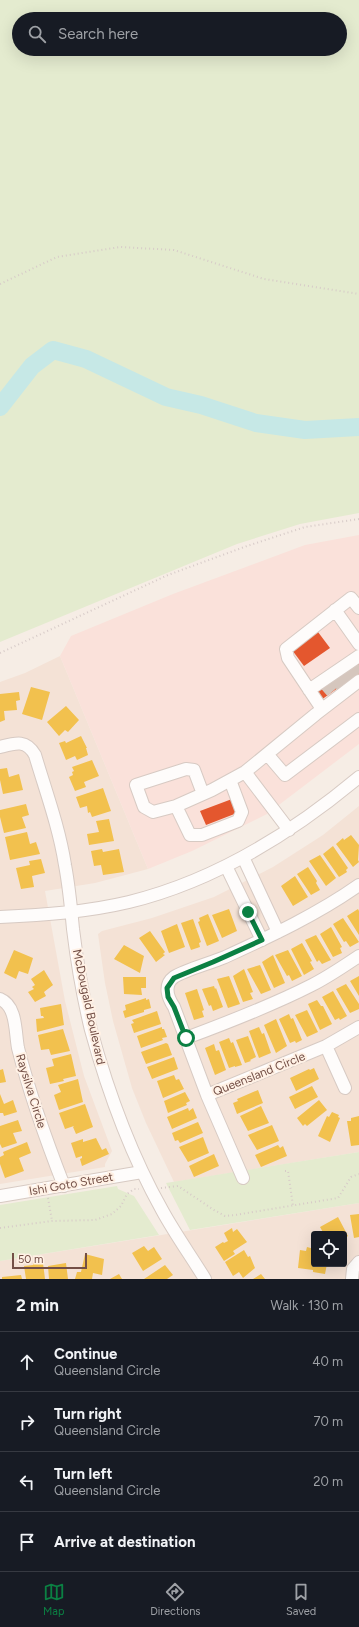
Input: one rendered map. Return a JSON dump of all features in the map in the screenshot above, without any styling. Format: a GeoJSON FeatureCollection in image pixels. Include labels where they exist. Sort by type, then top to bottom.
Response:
{"type":"FeatureCollection","features":[{"type":"Feature","properties":{"kind":"street"},"geometry":{"type":"LineString","coordinates":[[322,709],[288,658],[286,649],[351,598],[359,608]]}},
{"type":"Feature","properties":{"kind":"street"},"geometry":{"type":"LineString","coordinates":[[335,610],[359,644]]}},
{"type":"Feature","properties":{"kind":"street"},"geometry":{"type":"LineString","coordinates":[[309,690],[344,678]]}},
{"type":"Feature","properties":{"kind":"street"},"geometry":{"type":"LineString","coordinates":[[203,794],[194,770],[186,768],[136,785],[144,807],[153,812],[176,806],[203,794],[245,772],[322,709],[344,678]]}},
{"type":"Feature","properties":{"kind":"street"},"geometry":{"type":"LineString","coordinates":[[267,754],[285,776],[359,718]]}},
{"type":"Feature","properties":{"kind":"street","name":"McDougald Boulevard"},"geometry":{"type":"LineString","coordinates":[[0,747],[14,743],[24,744],[31,749],[34,755],[54,812],[66,867],[81,977],[104,1077],[120,1121],[142,1172],[162,1211],[205,1279]]}},
{"type":"Feature","properties":{"kind":"street"},"geometry":{"type":"LineString","coordinates":[[245,772],[289,830]]}},
{"type":"Feature","properties":{"kind":"street"},"geometry":{"type":"LineString","coordinates":[[0,917],[71,912],[129,902],[163,892],[226,866],[243,857],[289,830],[359,777]]}},
{"type":"Feature","properties":{"kind":"street"},"geometry":{"type":"LineString","coordinates":[[176,806],[190,835],[202,835],[238,821],[242,812],[230,780]]}},
{"type":"Feature","properties":{"kind":"street"},"geometry":{"type":"LineString","coordinates":[[243,857],[278,932]]}},
{"type":"Feature","properties":{"kind":"street"},"geometry":{"type":"LineString","coordinates":[[226,866],[262,940]]}},
{"type":"Feature","properties":{"kind":"street","name":"Queensland Circle"},"geometry":{"type":"LineString","coordinates":[[359,885],[345,895],[278,932],[174,978],[167,988],[168,997],[174,1007],[207,1095],[326,1046],[359,1026]]}},
{"type":"Feature","properties":{"kind":"street"},"geometry":{"type":"LineString","coordinates":[[248,912],[265,904]]}},
{"type":"Feature","properties":{"kind":"street"},"geometry":{"type":"LineString","coordinates":[[186,1038],[280,1001],[314,984],[359,956]]}},
{"type":"Feature","properties":{"kind":"street","name":"Raysilva Circle"},"geometry":{"type":"LineString","coordinates":[[0,999],[9,1005],[12,1010],[16,1039],[33,1103],[64,1186]]}},
{"type":"Feature","properties":{"kind":"street"},"geometry":{"type":"LineString","coordinates":[[326,1046],[345,1088]]}},
{"type":"Feature","properties":{"kind":"street"},"geometry":{"type":"LineString","coordinates":[[207,1095],[243,1178]]}},
{"type":"Feature","properties":{"kind":"street","name":"Ishi Goto Street"},"geometry":{"type":"LineString","coordinates":[[0,1196],[142,1172]]}},
{"type":"Feature","properties":{"kind":"street"},"geometry":{"type":"LineString","coordinates":[[352,1279],[353,1269],[359,1262]]}},
{"type":"Feature","properties":{"kind":"path"},"geometry":{"type":"LineString","coordinates":[[0,284],[57,256],[120,247],[174,250],[264,279],[359,294]]}},
{"type":"Feature","properties":{"kind":"path"},"geometry":{"type":"LineString","coordinates":[[0,653],[175,572],[305,527],[359,519]]}},
{"type":"Feature","properties":{"kind":"path"},"geometry":{"type":"LineString","coordinates":[[285,1171],[288,1171],[293,1206]]}},
{"type":"Feature","properties":{"kind":"path"},"geometry":{"type":"LineString","coordinates":[[192,1194],[224,1216],[338,1198],[351,1177],[359,1174]]}},
{"type":"Feature","properties":{"kind":"path"},"geometry":{"type":"LineString","coordinates":[[46,1188],[52,1221]]}},
{"type":"Feature","properties":{"kind":"path"},"geometry":{"type":"LineString","coordinates":[[0,1228],[52,1221],[95,1220],[112,1214]]}},
{"type":"Feature","properties":{"kind":"shaded area"},"geometry":{"type":"Polygon","coordinates":[[[359,535],[359,744],[267,814],[192,851],[148,869],[60,656],[71,636],[173,594],[305,545],[359,535]]]}},
{"type":"Feature","properties":{"kind":"shaded area"},"geometry":{"type":"Polygon","coordinates":[[[60,656],[148,869],[95,883],[45,891],[65,1001],[84,1076],[112,1151],[105,1164],[105,1167],[0,1184],[0,682],[25,673],[60,656]]]}},
{"type":"Feature","properties":{"kind":"shaded area"},"geometry":{"type":"Polygon","coordinates":[[[359,806],[359,1152],[174,1182],[146,1123],[132,1088],[113,1021],[105,983],[98,934],[102,931],[152,918],[214,897],[273,867],[323,835],[359,806]]]}},
{"type":"Feature","properties":{"kind":"shaded area"},"geometry":{"type":"Polygon","coordinates":[[[359,1203],[359,1279],[0,1279],[0,1261],[359,1203]]]}},
{"type":"Feature","properties":{"kind":"green space"},"geometry":{"type":"Polygon","coordinates":[[[0,0],[359,0],[359,513],[300,524],[237,544],[0,642],[0,0]]]}},
{"type":"Feature","properties":{"kind":"green space"},"geometry":{"type":"Polygon","coordinates":[[[359,1152],[359,1203],[190,1230],[166,1183],[359,1152]]]}},
{"type":"Feature","properties":{"kind":"green space"},"geometry":{"type":"Polygon","coordinates":[[[117,1186],[118,1189],[134,1196],[159,1235],[0,1261],[0,1205],[117,1186]]]}},
{"type":"Feature","properties":{"kind":"building: Homes"},"geometry":{"type":"Polygon","coordinates":[[[31,687],[50,692],[42,720],[22,714],[31,687]]]}},
{"type":"Feature","properties":{"kind":"building: Homes"},"geometry":{"type":"Polygon","coordinates":[[[19,692],[20,700],[16,701],[17,710],[4,711],[5,720],[0,722],[0,694],[19,692]]]}},
{"type":"Feature","properties":{"kind":"building: Homes"},"geometry":{"type":"Polygon","coordinates":[[[66,706],[79,720],[68,732],[65,730],[59,736],[47,722],[66,706]]]}},
{"type":"Feature","properties":{"kind":"building: Homes"},"geometry":{"type":"Polygon","coordinates":[[[81,736],[87,748],[88,755],[77,760],[75,756],[66,760],[59,743],[65,741],[66,743],[81,736]]]}},
{"type":"Feature","properties":{"kind":"building: Homes"},"geometry":{"type":"Polygon","coordinates":[[[92,760],[99,776],[84,782],[86,787],[75,791],[69,777],[73,775],[72,772],[74,771],[72,767],[92,760]]]}},
{"type":"Feature","properties":{"kind":"building: Homes"},"geometry":{"type":"Polygon","coordinates":[[[7,768],[9,777],[19,774],[23,790],[3,794],[0,780],[0,769],[7,768]]]}},
{"type":"Feature","properties":{"kind":"building: Homes"},"geometry":{"type":"Polygon","coordinates":[[[103,788],[111,811],[92,817],[90,812],[88,813],[87,806],[80,808],[76,797],[103,788]]]}},
{"type":"Feature","properties":{"kind":"building: Homes"},"geometry":{"type":"Polygon","coordinates":[[[26,804],[29,815],[22,817],[26,828],[4,833],[0,810],[26,804]]]}},
{"type":"Feature","properties":{"kind":"building: Homes"},"geometry":{"type":"Polygon","coordinates":[[[109,819],[114,841],[89,845],[87,834],[99,832],[96,821],[109,819]]]}},
{"type":"Feature","properties":{"kind":"building: Homes"},"geometry":{"type":"Polygon","coordinates":[[[27,832],[30,844],[36,842],[40,854],[10,860],[5,837],[27,832]]]}},
{"type":"Feature","properties":{"kind":"building: Homes"},"geometry":{"type":"Polygon","coordinates":[[[351,835],[359,845],[359,862],[353,867],[336,844],[343,838],[344,840],[351,835]]]}},
{"type":"Feature","properties":{"kind":"building: Homes"},"geometry":{"type":"Polygon","coordinates":[[[333,846],[348,868],[346,870],[347,872],[339,877],[323,854],[333,846]]]}},
{"type":"Feature","properties":{"kind":"building: Homes"},"geometry":{"type":"Polygon","coordinates":[[[102,849],[103,852],[119,849],[124,872],[103,875],[101,865],[94,866],[91,851],[102,849]]]}},
{"type":"Feature","properties":{"kind":"building: Homes"},"geometry":{"type":"Polygon","coordinates":[[[320,855],[336,878],[326,886],[309,861],[320,855]]]}},
{"type":"Feature","properties":{"kind":"building: Homes"},"geometry":{"type":"Polygon","coordinates":[[[41,859],[45,873],[32,876],[34,887],[21,889],[16,868],[30,865],[29,861],[41,859]]]}},
{"type":"Feature","properties":{"kind":"building: Homes"},"geometry":{"type":"Polygon","coordinates":[[[308,867],[317,881],[316,883],[320,890],[311,895],[297,874],[308,867]]]}},
{"type":"Feature","properties":{"kind":"building: Homes"},"geometry":{"type":"Polygon","coordinates":[[[295,876],[308,897],[293,906],[281,886],[295,876]]]}},
{"type":"Feature","properties":{"kind":"building: Homes"},"geometry":{"type":"Polygon","coordinates":[[[229,909],[237,931],[222,938],[212,915],[229,909]]]}},
{"type":"Feature","properties":{"kind":"building: Homes"},"geometry":{"type":"Polygon","coordinates":[[[358,909],[359,911],[359,935],[347,916],[358,909]]]}},
{"type":"Feature","properties":{"kind":"building: Homes"},"geometry":{"type":"Polygon","coordinates":[[[208,914],[219,941],[207,946],[198,922],[200,921],[199,918],[208,914]]]}},
{"type":"Feature","properties":{"kind":"building: Homes"},"geometry":{"type":"Polygon","coordinates":[[[343,918],[359,942],[350,947],[346,941],[344,942],[333,924],[343,918]]]}},
{"type":"Feature","properties":{"kind":"building: Homes"},"geometry":{"type":"Polygon","coordinates":[[[193,919],[201,942],[199,943],[200,947],[191,950],[181,923],[193,919]]]}},
{"type":"Feature","properties":{"kind":"building: Homes"},"geometry":{"type":"Polygon","coordinates":[[[177,924],[185,947],[169,953],[161,931],[177,924]]]}},
{"type":"Feature","properties":{"kind":"building: Homes"},"geometry":{"type":"Polygon","coordinates":[[[331,927],[342,947],[340,948],[342,953],[333,957],[320,934],[331,927]]]}},
{"type":"Feature","properties":{"kind":"building: Homes"},"geometry":{"type":"Polygon","coordinates":[[[150,931],[165,952],[163,954],[165,955],[156,962],[139,938],[150,931]]]}},
{"type":"Feature","properties":{"kind":"building: Homes"},"geometry":{"type":"Polygon","coordinates":[[[316,935],[331,960],[322,964],[319,960],[317,962],[305,940],[316,935]]]}},
{"type":"Feature","properties":{"kind":"building: Homes"},"geometry":{"type":"Polygon","coordinates":[[[302,943],[312,961],[310,962],[314,969],[304,975],[291,949],[302,943]]]}},
{"type":"Feature","properties":{"kind":"building: Homes"},"geometry":{"type":"Polygon","coordinates":[[[124,945],[144,956],[140,973],[114,959],[124,945]]]}},
{"type":"Feature","properties":{"kind":"building: Homes"},"geometry":{"type":"Polygon","coordinates":[[[14,950],[33,958],[28,974],[19,971],[16,979],[4,973],[14,950]]]}},
{"type":"Feature","properties":{"kind":"building: Homes"},"geometry":{"type":"Polygon","coordinates":[[[288,950],[302,976],[292,981],[289,975],[287,976],[275,955],[288,950]]]}},
{"type":"Feature","properties":{"kind":"building: Homes"},"geometry":{"type":"Polygon","coordinates":[[[273,955],[285,983],[274,988],[262,962],[273,955]]]}},
{"type":"Feature","properties":{"kind":"building: Homes"},"geometry":{"type":"Polygon","coordinates":[[[260,965],[271,990],[261,994],[247,969],[260,965]]]}},
{"type":"Feature","properties":{"kind":"building: Homes"},"geometry":{"type":"Polygon","coordinates":[[[244,969],[253,992],[250,993],[253,999],[243,1002],[233,976],[244,969]]]}},
{"type":"Feature","properties":{"kind":"building: Homes"},"geometry":{"type":"Polygon","coordinates":[[[44,970],[53,985],[44,992],[46,996],[35,1002],[28,992],[34,989],[32,987],[35,985],[31,979],[44,970]]]}},
{"type":"Feature","properties":{"kind":"building: Homes"},"geometry":{"type":"Polygon","coordinates":[[[229,976],[240,1004],[228,1008],[217,979],[229,976]]]}},
{"type":"Feature","properties":{"kind":"building: Homes"},"geometry":{"type":"Polygon","coordinates":[[[359,976],[359,996],[350,981],[359,976]]]}},
{"type":"Feature","properties":{"kind":"building: Homes"},"geometry":{"type":"Polygon","coordinates":[[[123,977],[146,977],[146,988],[141,988],[142,995],[124,994],[123,977]]]}},
{"type":"Feature","properties":{"kind":"building: Homes"},"geometry":{"type":"Polygon","coordinates":[[[346,984],[359,1004],[359,1009],[350,1013],[336,989],[346,984]]]}},
{"type":"Feature","properties":{"kind":"building: Homes"},"geometry":{"type":"Polygon","coordinates":[[[214,986],[223,1007],[213,1011],[211,1005],[209,1006],[202,989],[214,986]]]}},
{"type":"Feature","properties":{"kind":"building: Homes"},"geometry":{"type":"Polygon","coordinates":[[[197,989],[204,1010],[202,1011],[204,1017],[194,1020],[185,993],[197,989]]]}},
{"type":"Feature","properties":{"kind":"building: Homes"},"geometry":{"type":"Polygon","coordinates":[[[333,991],[347,1016],[340,1020],[339,1018],[335,1020],[322,997],[333,991]]]}},
{"type":"Feature","properties":{"kind":"building: Homes"},"geometry":{"type":"Polygon","coordinates":[[[146,998],[146,1000],[149,999],[151,1008],[144,1010],[144,1012],[125,1018],[123,1011],[126,1010],[125,1005],[146,998]]]}},
{"type":"Feature","properties":{"kind":"building: Homes"},"geometry":{"type":"Polygon","coordinates":[[[317,1000],[321,1006],[323,1006],[332,1024],[320,1030],[308,1004],[317,1000]]]}},
{"type":"Feature","properties":{"kind":"building: Homes"},"geometry":{"type":"Polygon","coordinates":[[[61,1004],[64,1025],[37,1032],[36,1019],[44,1018],[41,1016],[40,1008],[61,1004]]]}},
{"type":"Feature","properties":{"kind":"building: Homes"},"geometry":{"type":"Polygon","coordinates":[[[307,1010],[318,1032],[307,1037],[295,1015],[307,1010]]]}},
{"type":"Feature","properties":{"kind":"building: Homes"},"geometry":{"type":"Polygon","coordinates":[[[157,1011],[161,1024],[134,1033],[131,1024],[134,1023],[132,1020],[157,1011]]]}},
{"type":"Feature","properties":{"kind":"building: Homes"},"geometry":{"type":"Polygon","coordinates":[[[289,1014],[291,1019],[293,1018],[302,1040],[296,1043],[295,1041],[290,1043],[279,1019],[289,1014]]]}},
{"type":"Feature","properties":{"kind":"building: Homes"},"geometry":{"type":"Polygon","coordinates":[[[276,1019],[287,1046],[276,1053],[264,1025],[276,1019]]]}},
{"type":"Feature","properties":{"kind":"building: Homes"},"geometry":{"type":"Polygon","coordinates":[[[162,1027],[167,1037],[162,1038],[163,1040],[141,1048],[137,1036],[162,1027]]]}},
{"type":"Feature","properties":{"kind":"building: Homes"},"geometry":{"type":"Polygon","coordinates":[[[259,1027],[262,1034],[264,1033],[271,1053],[259,1058],[249,1031],[259,1027]]]}},
{"type":"Feature","properties":{"kind":"building: Homes"},"geometry":{"type":"Polygon","coordinates":[[[63,1029],[70,1051],[51,1055],[49,1049],[41,1050],[38,1035],[63,1029]]]}},
{"type":"Feature","properties":{"kind":"building: Homes"},"geometry":{"type":"Polygon","coordinates":[[[248,1036],[256,1057],[245,1063],[236,1040],[248,1036]]]}},
{"type":"Feature","properties":{"kind":"building: Homes"},"geometry":{"type":"Polygon","coordinates":[[[229,1038],[231,1043],[233,1042],[242,1065],[229,1068],[219,1042],[229,1038]]]}},
{"type":"Feature","properties":{"kind":"building: Homes"},"geometry":{"type":"Polygon","coordinates":[[[166,1043],[168,1044],[172,1055],[146,1064],[141,1052],[166,1043]]]}},
{"type":"Feature","properties":{"kind":"building: Homes"},"geometry":{"type":"Polygon","coordinates":[[[214,1044],[216,1051],[219,1050],[226,1070],[215,1075],[205,1048],[214,1044]]]}},
{"type":"Feature","properties":{"kind":"building: Homes"},"geometry":{"type":"Polygon","coordinates":[[[71,1054],[76,1076],[63,1079],[64,1081],[50,1084],[46,1068],[54,1066],[52,1059],[71,1054]]]}},
{"type":"Feature","properties":{"kind":"building: Homes"},"geometry":{"type":"Polygon","coordinates":[[[174,1057],[178,1069],[152,1079],[147,1067],[174,1057]]]}},
{"type":"Feature","properties":{"kind":"building: Homes"},"geometry":{"type":"Polygon","coordinates":[[[314,1068],[319,1079],[296,1091],[290,1078],[314,1068]]]}},
{"type":"Feature","properties":{"kind":"building: Homes"},"geometry":{"type":"Polygon","coordinates":[[[3,1069],[6,1082],[0,1083],[0,1070],[3,1069]]]}},
{"type":"Feature","properties":{"kind":"building: Homes"},"geometry":{"type":"Polygon","coordinates":[[[174,1075],[176,1080],[179,1079],[184,1089],[163,1098],[157,1081],[174,1075]]]}},
{"type":"Feature","properties":{"kind":"building: Homes"},"geometry":{"type":"Polygon","coordinates":[[[78,1079],[83,1102],[59,1110],[54,1095],[61,1092],[58,1085],[78,1079]]]}},
{"type":"Feature","properties":{"kind":"building: Homes"},"geometry":{"type":"Polygon","coordinates":[[[312,1086],[318,1097],[295,1109],[289,1097],[312,1086]]]}},
{"type":"Feature","properties":{"kind":"building: Homes"},"geometry":{"type":"Polygon","coordinates":[[[258,1090],[263,1103],[237,1114],[233,1103],[238,1101],[237,1099],[258,1090]]]}},
{"type":"Feature","properties":{"kind":"building: Homes"},"geometry":{"type":"Polygon","coordinates":[[[185,1092],[190,1101],[186,1103],[187,1105],[168,1113],[164,1101],[185,1092]]]}},
{"type":"Feature","properties":{"kind":"building: Homes"},"geometry":{"type":"Polygon","coordinates":[[[0,1094],[4,1104],[13,1100],[17,1112],[4,1116],[3,1113],[0,1113],[0,1094]]]}},
{"type":"Feature","properties":{"kind":"building: Homes"},"geometry":{"type":"Polygon","coordinates":[[[319,1100],[327,1110],[307,1126],[305,1124],[303,1126],[297,1118],[319,1100]]]}},
{"type":"Feature","properties":{"kind":"building: Homes"},"geometry":{"type":"Polygon","coordinates":[[[85,1104],[93,1127],[76,1134],[73,1127],[74,1126],[65,1129],[59,1113],[85,1104]]]}},
{"type":"Feature","properties":{"kind":"building: Homes"},"geometry":{"type":"Polygon","coordinates":[[[261,1106],[269,1123],[248,1131],[240,1116],[261,1106]]]}},
{"type":"Feature","properties":{"kind":"building: Homes"},"geometry":{"type":"Polygon","coordinates":[[[188,1108],[189,1111],[193,1108],[197,1118],[172,1129],[167,1117],[188,1108]]]}},
{"type":"Feature","properties":{"kind":"building: Homes"},"geometry":{"type":"Polygon","coordinates":[[[332,1112],[339,1115],[338,1117],[340,1118],[330,1142],[318,1136],[327,1116],[329,1117],[332,1112]]]}},
{"type":"Feature","properties":{"kind":"building: Homes"},"geometry":{"type":"Polygon","coordinates":[[[359,1116],[359,1145],[351,1146],[347,1121],[351,1121],[351,1118],[359,1116]]]}},
{"type":"Feature","properties":{"kind":"building: Homes"},"geometry":{"type":"Polygon","coordinates":[[[18,1120],[22,1131],[13,1133],[17,1143],[2,1148],[0,1144],[0,1126],[18,1120]]]}},
{"type":"Feature","properties":{"kind":"building: Homes"},"geometry":{"type":"Polygon","coordinates":[[[198,1122],[203,1133],[180,1143],[178,1140],[175,1141],[172,1133],[198,1122]]]}},
{"type":"Feature","properties":{"kind":"building: Homes"},"geometry":{"type":"Polygon","coordinates":[[[272,1125],[279,1141],[257,1150],[248,1135],[272,1125]]]}},
{"type":"Feature","properties":{"kind":"building: Homes"},"geometry":{"type":"Polygon","coordinates":[[[203,1137],[209,1153],[188,1162],[179,1147],[203,1137]]]}},
{"type":"Feature","properties":{"kind":"building: Homes"},"geometry":{"type":"Polygon","coordinates":[[[96,1138],[102,1150],[106,1148],[109,1154],[82,1166],[80,1159],[82,1156],[76,1158],[71,1143],[83,1139],[83,1142],[96,1138]]]}},
{"type":"Feature","properties":{"kind":"building: Homes"},"geometry":{"type":"Polygon","coordinates":[[[27,1142],[31,1153],[19,1158],[24,1171],[5,1178],[0,1164],[0,1157],[4,1155],[3,1152],[27,1142]]]}},
{"type":"Feature","properties":{"kind":"building: Homes"},"geometry":{"type":"Polygon","coordinates":[[[278,1145],[280,1148],[283,1146],[287,1156],[261,1167],[255,1155],[278,1145]]]}},
{"type":"Feature","properties":{"kind":"building: Homes"},"geometry":{"type":"Polygon","coordinates":[[[214,1154],[219,1166],[194,1177],[189,1166],[214,1154]]]}},
{"type":"Feature","properties":{"kind":"building: Homes"},"geometry":{"type":"Polygon","coordinates":[[[359,1214],[359,1237],[354,1238],[350,1215],[359,1214]]]}},
{"type":"Feature","properties":{"kind":"building: Homes"},"geometry":{"type":"Polygon","coordinates":[[[338,1217],[345,1231],[322,1231],[320,1227],[338,1217]]]}},
{"type":"Feature","properties":{"kind":"building: Homes"},"geometry":{"type":"Polygon","coordinates":[[[232,1228],[233,1232],[237,1229],[247,1242],[233,1251],[235,1254],[224,1261],[215,1247],[228,1241],[224,1233],[232,1228]]]}},
{"type":"Feature","properties":{"kind":"building: Homes"},"geometry":{"type":"Polygon","coordinates":[[[144,1246],[148,1251],[154,1247],[162,1259],[143,1271],[132,1253],[144,1246]]]}},
{"type":"Feature","properties":{"kind":"building: Homes"},"geometry":{"type":"Polygon","coordinates":[[[307,1247],[311,1248],[311,1267],[326,1267],[325,1274],[313,1272],[313,1270],[298,1268],[300,1250],[306,1251],[307,1247]]]}},
{"type":"Feature","properties":{"kind":"building: Homes"},"geometry":{"type":"Polygon","coordinates":[[[244,1250],[248,1257],[250,1256],[255,1268],[243,1278],[239,1272],[233,1276],[225,1262],[244,1250]]]}},
{"type":"Feature","properties":{"kind":"building: Homes"},"geometry":{"type":"Polygon","coordinates":[[[85,1254],[104,1259],[102,1275],[93,1273],[92,1279],[75,1279],[77,1272],[81,1272],[85,1254]]]}},
{"type":"Feature","properties":{"kind":"building: Homes"},"geometry":{"type":"Polygon","coordinates":[[[40,1262],[40,1264],[43,1263],[45,1279],[26,1279],[24,1266],[33,1265],[33,1263],[40,1262]]]}},
{"type":"Feature","properties":{"kind":"building: Homes"},"geometry":{"type":"Polygon","coordinates":[[[66,1263],[68,1279],[49,1279],[48,1266],[66,1263]]]}},
{"type":"Feature","properties":{"kind":"building: Homes"},"geometry":{"type":"Polygon","coordinates":[[[165,1265],[173,1275],[167,1279],[144,1279],[165,1265]]]}},
{"type":"Feature","properties":{"kind":"building: Homes"},"geometry":{"type":"Polygon","coordinates":[[[119,1274],[122,1279],[110,1279],[119,1274]]]}},
{"type":"Feature","properties":{"kind":"building: Homes"},"geometry":{"type":"Polygon","coordinates":[[[261,1274],[265,1279],[253,1279],[261,1274]]]}},
{"type":"Feature","properties":{"kind":"building: Homes"},"geometry":{"type":"Polygon","coordinates":[[[21,1275],[22,1279],[2,1279],[2,1277],[21,1275]]]}},
{"type":"Feature","properties":{"kind":"building: Shops"},"geometry":{"type":"Polygon","coordinates":[[[318,632],[330,648],[304,666],[292,650],[318,632]]]}},
{"type":"Feature","properties":{"kind":"building: Shops"},"geometry":{"type":"Polygon","coordinates":[[[357,662],[359,664],[359,673],[321,700],[315,691],[357,662]]]}},
{"type":"Feature","properties":{"kind":"building: Shops"},"geometry":{"type":"Polygon","coordinates":[[[232,799],[237,813],[206,825],[200,811],[232,799]]]}},
{"type":"Feature","properties":{"kind":"waterway"},"geometry":{"type":"LineString","coordinates":[[0,407],[32,366],[53,350],[86,359],[166,397],[201,405],[256,423],[305,430],[359,427]]}},
{"type":"Feature","properties":{"kind":"tunnel"},"geometry":{"type":"LineString","coordinates":[[352,666],[358,674]]}},
{"type":"Feature","properties":{"kind":"tunnel"},"geometry":{"type":"LineString","coordinates":[[343,672],[349,681]]}},
{"type":"Feature","properties":{"kind":"tunnel"},"geometry":{"type":"LineString","coordinates":[[334,678],[342,686]]}},
{"type":"Feature","properties":{"kind":"tunnel"},"geometry":{"type":"LineString","coordinates":[[325,684],[332,692]]}},
{"type":"Feature","properties":{"kind":"route"},"geometry":{"type":"LineString","coordinates":[[186,1038],[174,1007],[168,997],[167,988],[174,978],[262,940],[248,912]]}}]}
